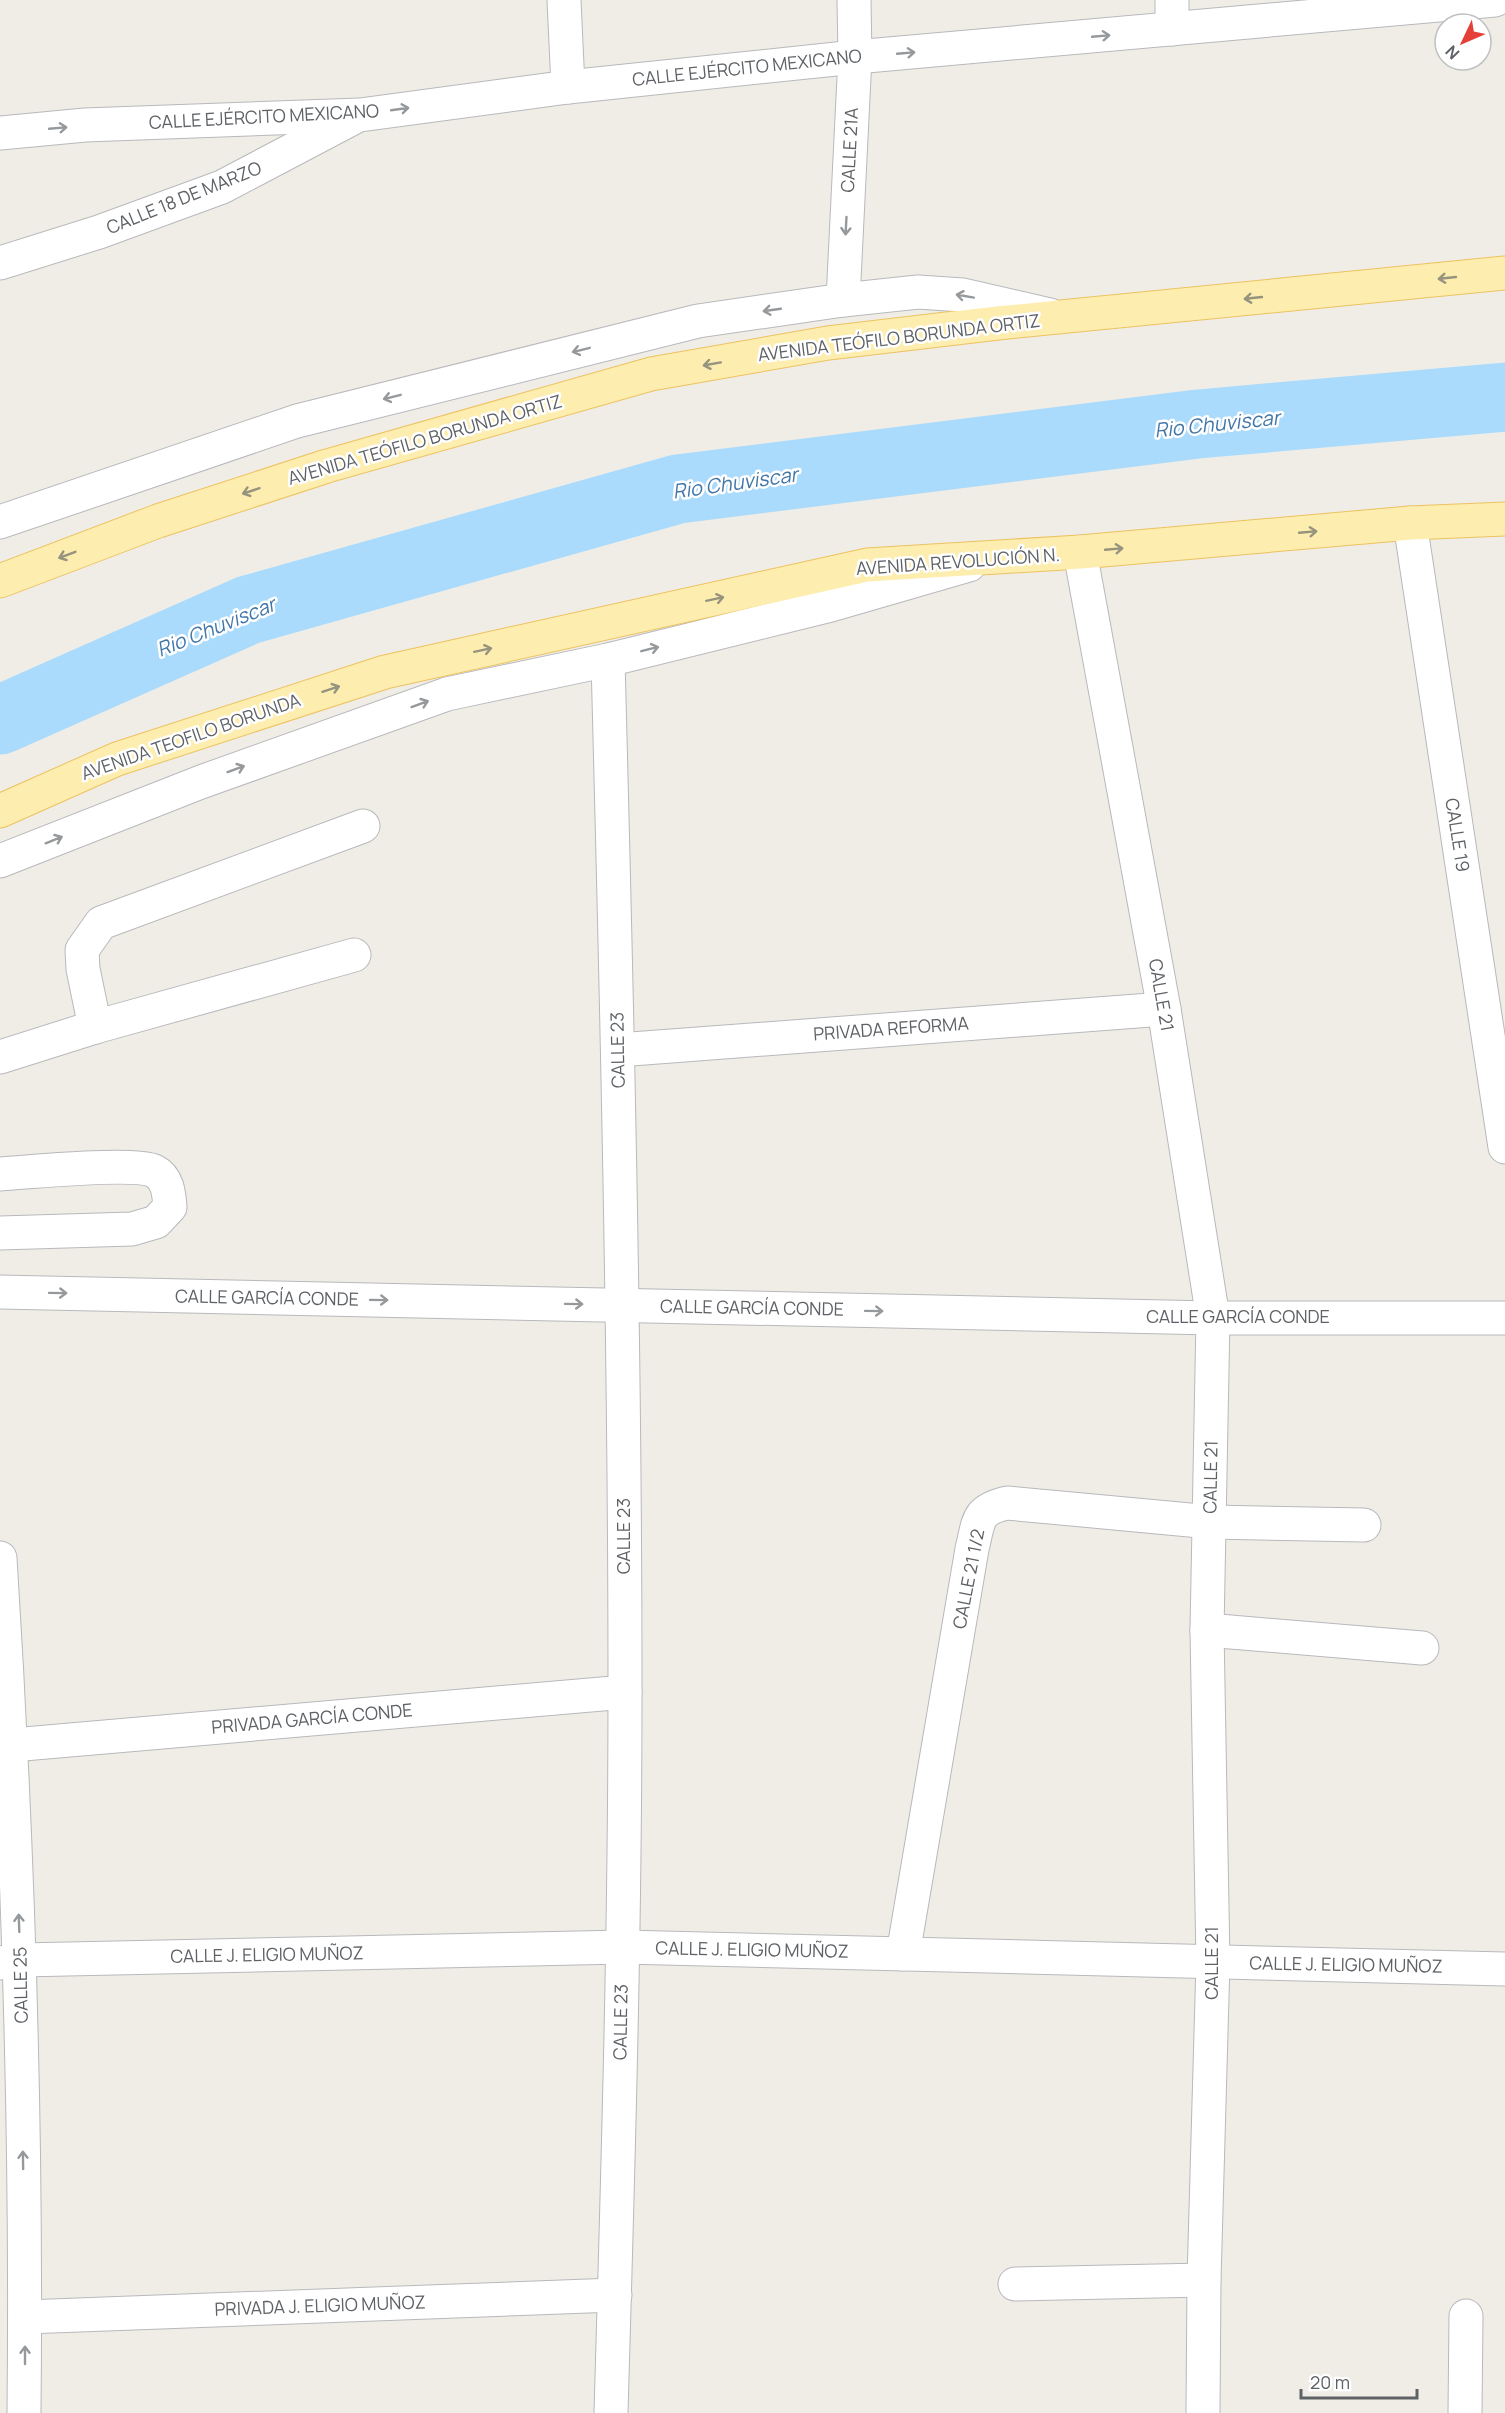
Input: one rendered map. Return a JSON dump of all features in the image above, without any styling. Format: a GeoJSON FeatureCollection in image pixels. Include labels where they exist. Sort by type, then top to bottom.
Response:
{"type":"FeatureCollection","features":[{"type":"Feature","properties":{"kind":"main road","name":"AVENIDA TEÓFILO BORUNDA ORTIZ"},"geometry":{"type":"LineString","coordinates":[[0,581],[158,521],[327,466],[651,374],[828,343],[998,323],[1505,273]]}},
{"type":"Feature","properties":{"kind":"main road","name":"AVENIDA REVOLUCIÓN N."},"geometry":{"type":"LineString","coordinates":[[385,672],[867,566],[1080,552],[1410,523],[1505,519]]}},
{"type":"Feature","properties":{"kind":"main road","name":"AVENIDA TEOFILO BORUNDA"},"geometry":{"type":"LineString","coordinates":[[0,811],[117,759],[385,672]]}},
{"type":"Feature","properties":{"kind":"street"},"geometry":{"type":"LineString","coordinates":[[564,0],[568,87]]}},
{"type":"Feature","properties":{"kind":"street","name":"CALLE 21A"},"geometry":{"type":"LineString","coordinates":[[843,300],[855,57],[854,0]]}},
{"type":"Feature","properties":{"kind":"street","name":"CALLE EJÉRCITO MEXICANO"},"geometry":{"type":"LineString","coordinates":[[0,133],[85,125],[360,115],[568,87],[855,57],[1172,15],[1495,0]]}},
{"type":"Feature","properties":{"kind":"street","name":"CALLE 18 DE MARZO"},"geometry":{"type":"LineString","coordinates":[[0,263],[99,232],[222,186],[360,115]]}},
{"type":"Feature","properties":{"kind":"street"},"geometry":{"type":"LineString","coordinates":[[0,522],[297,421],[698,321],[843,300],[918,292],[963,295],[1063,318]]}},
{"type":"Feature","properties":{"kind":"street","name":"CALLE 19"},"geometry":{"type":"LineString","coordinates":[[1410,523],[1505,1147]]}},
{"type":"Feature","properties":{"kind":"street","name":"CALLE 21"},"geometry":{"type":"LineString","coordinates":[[1080,552],[1164,1009],[1213,1318],[1211,1522],[1207,1630],[1213,1962],[1204,2280],[1203,2413]]}},
{"type":"Feature","properties":{"kind":"street"},"geometry":{"type":"LineString","coordinates":[[0,861],[201,782],[447,694],[608,660],[831,605],[986,559]]}},
{"type":"Feature","properties":{"kind":"street","name":"CALLE 23"},"geometry":{"type":"LineString","coordinates":[[608,660],[623,1305],[625,1692],[623,1947],[611,2413]]}},
{"type":"Feature","properties":{"kind":"street"},"geometry":{"type":"LineString","coordinates":[[95,1027],[83,969],[82,950],[100,922],[363,826]]}},
{"type":"Feature","properties":{"kind":"street"},"geometry":{"type":"LineString","coordinates":[[0,1057],[95,1027],[354,955]]}},
{"type":"Feature","properties":{"kind":"street","name":"PRIVADA REFORMA"},"geometry":{"type":"LineString","coordinates":[[618,1050],[1164,1009]]}},
{"type":"Feature","properties":{"kind":"street"},"geometry":{"type":"LineString","coordinates":[[0,1174],[130,1167],[154,1171],[169,1187],[170,1207],[156,1222],[132,1229],[0,1233]]}},
{"type":"Feature","properties":{"kind":"street","name":"CALLE GARCÍA CONDE"},"geometry":{"type":"LineString","coordinates":[[0,1292],[1213,1318],[1505,1318]]}},
{"type":"Feature","properties":{"kind":"street","name":"CALLE 21 1/2"},"geometry":{"type":"LineString","coordinates":[[903,1954],[970,1561],[982,1516],[989,1507],[1007,1503],[1211,1522],[1364,1525]]}},
{"type":"Feature","properties":{"kind":"street","name":"CALLE 25"},"geometry":{"type":"LineString","coordinates":[[0,1558],[10,1962],[25,2317],[24,2413]]}},
{"type":"Feature","properties":{"kind":"street"},"geometry":{"type":"LineString","coordinates":[[1207,1630],[1422,1648]]}},
{"type":"Feature","properties":{"kind":"street","name":"PRIVADA GARCÍA CONDE"},"geometry":{"type":"LineString","coordinates":[[6,1745],[625,1692]]}},
{"type":"Feature","properties":{"kind":"street","name":"CALLE J. ELIGIO MUÑOZ"},"geometry":{"type":"LineString","coordinates":[[10,1962],[623,1947],[1505,1969]]}},
{"type":"Feature","properties":{"kind":"street"},"geometry":{"type":"LineString","coordinates":[[1015,2284],[1204,2280]]}},
{"type":"Feature","properties":{"kind":"street","name":"PRIVADA J. ELIGIO MUÑOZ"},"geometry":{"type":"LineString","coordinates":[[25,2317],[615,2295]]}},
{"type":"Feature","properties":{"kind":"street"},"geometry":{"type":"LineString","coordinates":[[1465,2413],[1466,2316]]}},
{"type":"Feature","properties":{"kind":"waterway","name":"Rio Chuviscar"},"geometry":{"type":"LineString","coordinates":[[0,720],[248,610],[678,489],[1198,424],[1505,397]]}}]}
